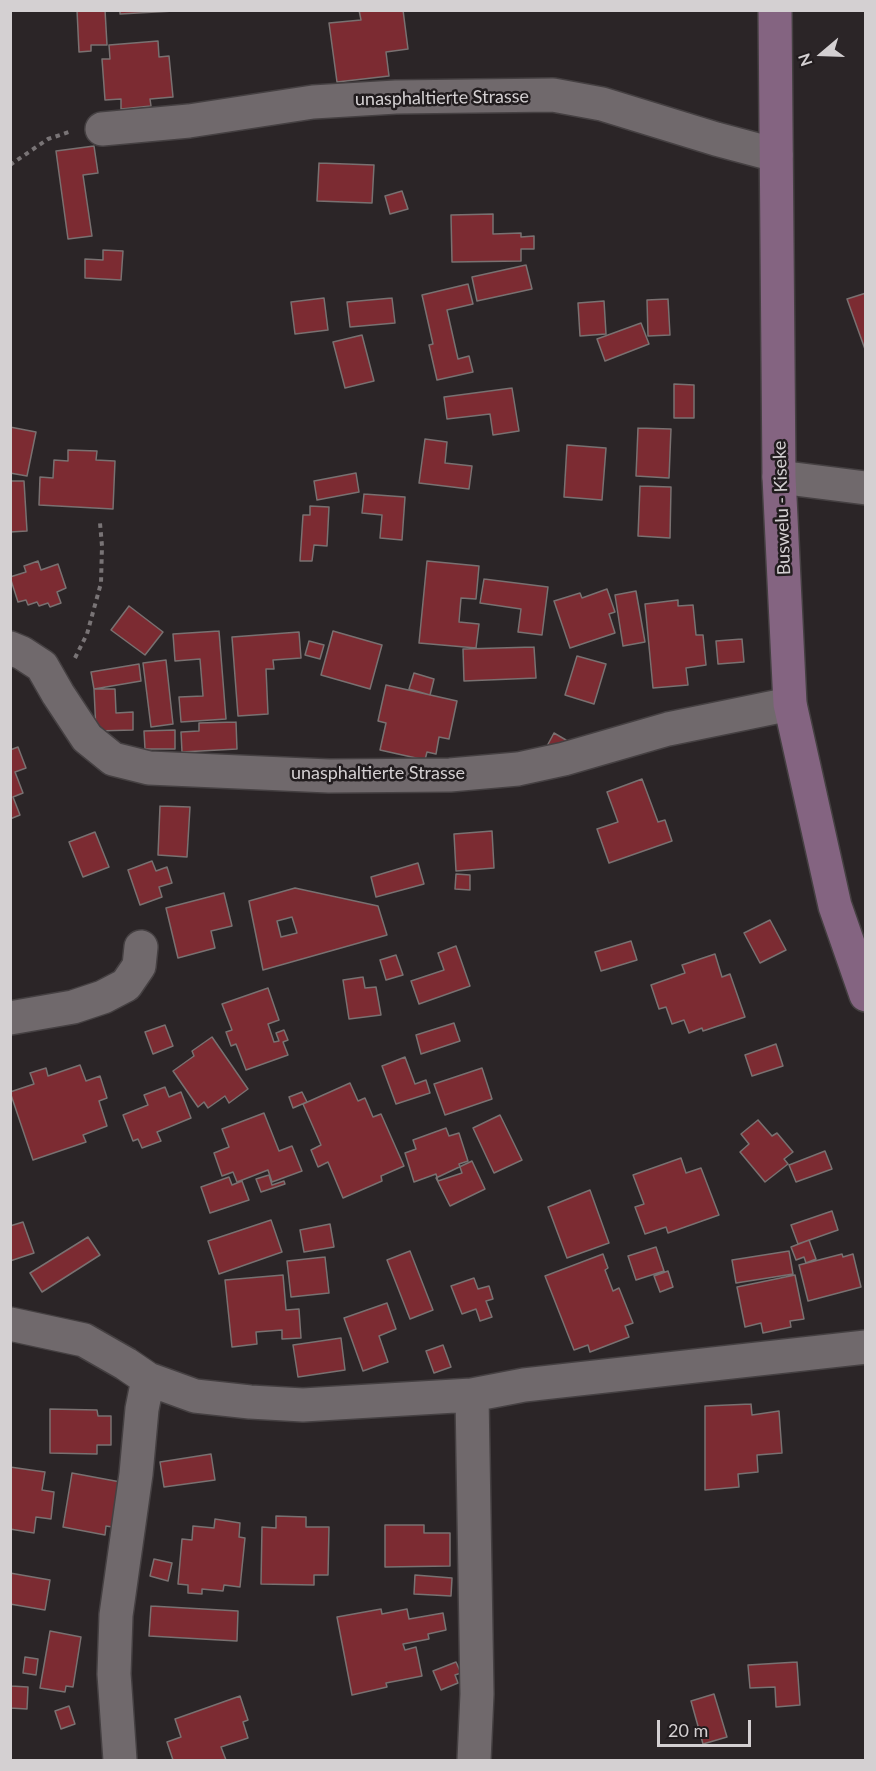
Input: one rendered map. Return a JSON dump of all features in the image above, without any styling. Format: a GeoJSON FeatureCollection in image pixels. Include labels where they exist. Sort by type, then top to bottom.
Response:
{"type":"FeatureCollection","features":[{"type":"Feature","properties":{"kind":"main road","name":"Buswelu - Kiseke"},"geometry":{"type":"LineString","coordinates":[[775,10],[779,477],[790,704],[835,906],[866,995]]}},
{"type":"Feature","properties":{"kind":"street","name":"unasphaltierte Strasse"},"geometry":{"type":"LineString","coordinates":[[102,129],[189,121],[313,102],[396,97],[553,95],[602,104],[776,155]]}},
{"type":"Feature","properties":{"kind":"street"},"geometry":{"type":"LineString","coordinates":[[779,477],[866,488]]}},
{"type":"Feature","properties":{"kind":"street","name":"unasphaltierte Strasse"},"geometry":{"type":"LineString","coordinates":[[10,648],[22,652],[42,666],[87,738],[113,759],[149,768],[328,776],[450,775],[518,769],[564,759],[668,729],[790,704]]}},
{"type":"Feature","properties":{"kind":"street"},"geometry":{"type":"LineString","coordinates":[[10,1018],[73,1007],[103,997],[126,985],[139,966],[141,947]]}},
{"type":"Feature","properties":{"kind":"street"},"geometry":{"type":"LineString","coordinates":[[10,1324],[84,1340],[148,1379],[195,1396],[303,1406],[472,1395],[524,1385],[866,1347]]}},
{"type":"Feature","properties":{"kind":"street"},"geometry":{"type":"LineString","coordinates":[[120,1761],[114,1674],[116,1615],[136,1474],[142,1409],[148,1379]]}},
{"type":"Feature","properties":{"kind":"street"},"geometry":{"type":"LineString","coordinates":[[472,1395],[477,1694],[474,1761]]}},
{"type":"Feature","properties":{"kind":"path"},"geometry":{"type":"LineString","coordinates":[[10,165],[48,139],[74,131],[102,129]]}},
{"type":"Feature","properties":{"kind":"path"},"geometry":{"type":"LineString","coordinates":[[58,694],[87,634],[101,583],[100,523]]}},
{"type":"Feature","properties":{"kind":"building"},"geometry":{"type":"Polygon","coordinates":[[[77,10],[105,10],[107,45],[91,45],[91,51],[79,52],[77,10]]]}},
{"type":"Feature","properties":{"kind":"building"},"geometry":{"type":"Polygon","coordinates":[[[120,10],[174,10],[174,11],[120,14],[120,10]]]}},
{"type":"Feature","properties":{"kind":"building"},"geometry":{"type":"Polygon","coordinates":[[[359,10],[403,10],[408,49],[386,52],[389,76],[337,82],[329,23],[361,20],[359,10]]]}},
{"type":"Feature","properties":{"kind":"building"},"geometry":{"type":"Polygon","coordinates":[[[158,41],[159,57],[169,56],[173,97],[150,99],[151,106],[121,109],[121,99],[105,100],[102,59],[110,59],[109,45],[158,41]]]}},
{"type":"Feature","properties":{"kind":"building"},"geometry":{"type":"Polygon","coordinates":[[[94,146],[98,173],[83,175],[92,236],[68,239],[56,151],[94,146]]]}},
{"type":"Feature","properties":{"kind":"building"},"geometry":{"type":"Polygon","coordinates":[[[319,163],[374,165],[372,203],[317,201],[319,163]]]}},
{"type":"Feature","properties":{"kind":"building"},"geometry":{"type":"Polygon","coordinates":[[[402,191],[408,209],[390,214],[385,196],[402,191]]]}},
{"type":"Feature","properties":{"kind":"building"},"geometry":{"type":"Polygon","coordinates":[[[493,214],[493,234],[521,233],[521,237],[534,236],[534,249],[521,249],[521,261],[452,262],[451,215],[493,214]]]}},
{"type":"Feature","properties":{"kind":"building"},"geometry":{"type":"Polygon","coordinates":[[[103,250],[123,251],[121,280],[85,278],[85,259],[103,260],[103,250]]]}},
{"type":"Feature","properties":{"kind":"building"},"geometry":{"type":"Polygon","coordinates":[[[526,265],[532,289],[477,301],[472,277],[526,265]]]}},
{"type":"Feature","properties":{"kind":"building"},"geometry":{"type":"Polygon","coordinates":[[[468,284],[473,304],[447,310],[458,359],[469,356],[473,372],[437,380],[429,345],[433,344],[422,295],[468,284]]]}},
{"type":"Feature","properties":{"kind":"building"},"geometry":{"type":"Polygon","coordinates":[[[866,293],[866,352],[847,299],[866,293]]]}},
{"type":"Feature","properties":{"kind":"building"},"geometry":{"type":"Polygon","coordinates":[[[324,298],[328,330],[295,334],[291,302],[324,298]]]}},
{"type":"Feature","properties":{"kind":"building"},"geometry":{"type":"Polygon","coordinates":[[[392,298],[395,323],[350,327],[347,302],[392,298]]]}},
{"type":"Feature","properties":{"kind":"building"},"geometry":{"type":"Polygon","coordinates":[[[668,299],[670,335],[648,336],[647,300],[668,299]]]}},
{"type":"Feature","properties":{"kind":"building"},"geometry":{"type":"Polygon","coordinates":[[[604,301],[606,334],[580,336],[578,303],[604,301]]]}},
{"type":"Feature","properties":{"kind":"building"},"geometry":{"type":"Polygon","coordinates":[[[641,323],[649,344],[605,361],[597,339],[641,323]]]}},
{"type":"Feature","properties":{"kind":"building"},"geometry":{"type":"Polygon","coordinates":[[[362,335],[374,381],[345,388],[333,342],[362,335]]]}},
{"type":"Feature","properties":{"kind":"building"},"geometry":{"type":"Polygon","coordinates":[[[674,384],[694,385],[694,418],[674,418],[674,384]]]}},
{"type":"Feature","properties":{"kind":"building"},"geometry":{"type":"Polygon","coordinates":[[[512,388],[519,431],[493,435],[490,414],[447,419],[444,397],[512,388]]]}},
{"type":"Feature","properties":{"kind":"building"},"geometry":{"type":"Polygon","coordinates":[[[10,427],[36,432],[27,476],[10,473],[10,427]]]}},
{"type":"Feature","properties":{"kind":"building"},"geometry":{"type":"Polygon","coordinates":[[[638,428],[671,429],[669,478],[636,476],[638,428]]]}},
{"type":"Feature","properties":{"kind":"building"},"geometry":{"type":"Polygon","coordinates":[[[425,439],[447,442],[445,463],[472,466],[469,489],[419,483],[425,439]]]}},
{"type":"Feature","properties":{"kind":"building"},"geometry":{"type":"Polygon","coordinates":[[[567,445],[606,448],[602,500],[564,497],[567,445]]]}},
{"type":"Feature","properties":{"kind":"building"},"geometry":{"type":"Polygon","coordinates":[[[68,450],[97,451],[96,460],[115,461],[113,509],[39,505],[40,477],[53,478],[54,460],[68,461],[68,450]]]}},
{"type":"Feature","properties":{"kind":"building"},"geometry":{"type":"Polygon","coordinates":[[[356,473],[359,492],[317,500],[314,481],[356,473]]]}},
{"type":"Feature","properties":{"kind":"building"},"geometry":{"type":"Polygon","coordinates":[[[10,481],[24,481],[27,531],[10,532],[10,481]]]}},
{"type":"Feature","properties":{"kind":"building"},"geometry":{"type":"Polygon","coordinates":[[[640,486],[671,487],[670,538],[638,536],[640,486]]]}},
{"type":"Feature","properties":{"kind":"building"},"geometry":{"type":"Polygon","coordinates":[[[364,494],[405,497],[402,540],[380,538],[382,515],[362,513],[364,494]]]}},
{"type":"Feature","properties":{"kind":"building"},"geometry":{"type":"Polygon","coordinates":[[[310,506],[329,507],[327,546],[314,545],[312,561],[300,561],[303,515],[310,515],[310,506]]]}},
{"type":"Feature","properties":{"kind":"building"},"geometry":{"type":"Polygon","coordinates":[[[38,561],[41,570],[58,564],[66,588],[57,592],[61,603],[50,607],[48,603],[39,606],[37,602],[28,605],[26,600],[18,602],[10,577],[26,572],[24,566],[38,561]]]}},
{"type":"Feature","properties":{"kind":"building"},"geometry":{"type":"Polygon","coordinates":[[[427,561],[479,566],[476,599],[461,598],[459,622],[479,624],[476,648],[419,643],[427,561]]]}},
{"type":"Feature","properties":{"kind":"building"},"geometry":{"type":"Polygon","coordinates":[[[484,579],[548,587],[542,635],[518,632],[521,609],[480,603],[484,579]]]}},
{"type":"Feature","properties":{"kind":"building"},"geometry":{"type":"Polygon","coordinates":[[[607,589],[615,612],[609,614],[615,633],[570,648],[554,601],[580,593],[582,598],[607,589]]]}},
{"type":"Feature","properties":{"kind":"building"},"geometry":{"type":"Polygon","coordinates":[[[636,591],[645,642],[623,646],[615,595],[636,591]]]}},
{"type":"Feature","properties":{"kind":"building"},"geometry":{"type":"Polygon","coordinates":[[[678,600],[678,606],[693,605],[696,635],[703,635],[706,665],[686,668],[688,685],[653,688],[645,604],[678,600]]]}},
{"type":"Feature","properties":{"kind":"building"},"geometry":{"type":"Polygon","coordinates":[[[129,606],[163,632],[145,655],[111,630],[129,606]]]}},
{"type":"Feature","properties":{"kind":"building"},"geometry":{"type":"Polygon","coordinates":[[[219,631],[226,719],[181,722],[179,697],[203,696],[200,659],[175,661],[173,634],[219,631]]]}},
{"type":"Feature","properties":{"kind":"building"},"geometry":{"type":"Polygon","coordinates":[[[333,631],[382,645],[370,689],[321,675],[333,631]]]}},
{"type":"Feature","properties":{"kind":"building"},"geometry":{"type":"Polygon","coordinates":[[[299,632],[301,658],[273,660],[274,669],[266,669],[268,714],[238,716],[232,637],[299,632]]]}},
{"type":"Feature","properties":{"kind":"building"},"geometry":{"type":"Polygon","coordinates":[[[742,639],[744,662],[718,664],[716,641],[742,639]]]}},
{"type":"Feature","properties":{"kind":"building"},"geometry":{"type":"Polygon","coordinates":[[[309,641],[324,645],[320,659],[305,655],[309,641]]]}},
{"type":"Feature","properties":{"kind":"building"},"geometry":{"type":"Polygon","coordinates":[[[534,647],[536,678],[464,681],[463,649],[534,647]]]}},
{"type":"Feature","properties":{"kind":"building"},"geometry":{"type":"Polygon","coordinates":[[[577,656],[606,664],[594,704],[565,695],[577,656]]]}},
{"type":"Feature","properties":{"kind":"building"},"geometry":{"type":"Polygon","coordinates":[[[166,660],[173,724],[151,727],[143,663],[166,660]]]}},
{"type":"Feature","properties":{"kind":"building"},"geometry":{"type":"Polygon","coordinates":[[[139,664],[141,681],[94,689],[91,672],[139,664]]]}},
{"type":"Feature","properties":{"kind":"building"},"geometry":{"type":"Polygon","coordinates":[[[414,673],[434,679],[430,695],[409,689],[414,673]]]}},
{"type":"Feature","properties":{"kind":"building"},"geometry":{"type":"Polygon","coordinates":[[[386,685],[457,701],[449,739],[439,737],[436,754],[427,752],[425,760],[380,750],[386,723],[378,721],[386,685]]]}},
{"type":"Feature","properties":{"kind":"building"},"geometry":{"type":"Polygon","coordinates":[[[94,689],[115,689],[116,713],[133,712],[133,730],[96,731],[94,689]]]}},
{"type":"Feature","properties":{"kind":"building"},"geometry":{"type":"Polygon","coordinates":[[[236,722],[237,749],[182,752],[181,732],[199,731],[199,723],[236,722]]]}},
{"type":"Feature","properties":{"kind":"building"},"geometry":{"type":"Polygon","coordinates":[[[175,730],[175,749],[145,749],[144,731],[175,730]]]}},
{"type":"Feature","properties":{"kind":"building"},"geometry":{"type":"Polygon","coordinates":[[[554,733],[566,740],[559,753],[547,746],[554,733]]]}},
{"type":"Feature","properties":{"kind":"building"},"geometry":{"type":"Polygon","coordinates":[[[18,747],[26,768],[15,772],[23,793],[13,797],[20,815],[10,819],[10,750],[18,747]]]}},
{"type":"Feature","properties":{"kind":"building"},"geometry":{"type":"Polygon","coordinates":[[[642,779],[658,822],[665,820],[672,841],[609,863],[597,829],[618,822],[607,792],[642,779]]]}},
{"type":"Feature","properties":{"kind":"building"},"geometry":{"type":"Polygon","coordinates":[[[160,806],[190,807],[187,857],[158,855],[160,806]]]}},
{"type":"Feature","properties":{"kind":"building"},"geometry":{"type":"Polygon","coordinates":[[[492,831],[494,868],[456,871],[454,834],[492,831]]]}},
{"type":"Feature","properties":{"kind":"building"},"geometry":{"type":"Polygon","coordinates":[[[95,832],[109,867],[83,877],[69,842],[95,832]]]}},
{"type":"Feature","properties":{"kind":"building"},"geometry":{"type":"Polygon","coordinates":[[[152,861],[156,871],[167,867],[172,883],[159,887],[162,897],[140,905],[128,870],[152,861]]]}},
{"type":"Feature","properties":{"kind":"building"},"geometry":{"type":"Polygon","coordinates":[[[418,863],[424,884],[376,897],[371,877],[418,863]]]}},
{"type":"Feature","properties":{"kind":"building"},"geometry":{"type":"Polygon","coordinates":[[[456,874],[470,875],[470,890],[455,889],[456,874]]]}},
{"type":"Feature","properties":{"kind":"building"},"geometry":{"type":"Polygon","coordinates":[[[295,888],[378,906],[387,935],[263,970],[249,901],[295,888]],[[292,917],[277,921],[281,937],[297,933],[292,917]]]}},
{"type":"Feature","properties":{"kind":"building"},"geometry":{"type":"Polygon","coordinates":[[[224,893],[232,926],[211,931],[215,948],[178,958],[166,908],[224,893]]]}},
{"type":"Feature","properties":{"kind":"building"},"geometry":{"type":"Polygon","coordinates":[[[770,920],[786,950],[760,963],[744,933],[770,920]]]}},
{"type":"Feature","properties":{"kind":"building"},"geometry":{"type":"Polygon","coordinates":[[[631,941],[637,960],[601,971],[595,952],[631,941]]]}},
{"type":"Feature","properties":{"kind":"building"},"geometry":{"type":"Polygon","coordinates":[[[456,946],[470,986],[419,1004],[411,981],[444,970],[438,953],[456,946]]]}},
{"type":"Feature","properties":{"kind":"building"},"geometry":{"type":"Polygon","coordinates":[[[715,954],[722,977],[730,974],[745,1017],[703,1031],[702,1028],[689,1033],[684,1020],[672,1024],[666,1007],[659,1009],[651,985],[685,973],[682,965],[715,954]]]}},
{"type":"Feature","properties":{"kind":"building"},"geometry":{"type":"Polygon","coordinates":[[[396,955],[403,975],[386,980],[380,960],[396,955]]]}},
{"type":"Feature","properties":{"kind":"building"},"geometry":{"type":"Polygon","coordinates":[[[363,977],[365,988],[376,987],[381,1015],[349,1019],[343,980],[363,977]]]}},
{"type":"Feature","properties":{"kind":"building"},"geometry":{"type":"Polygon","coordinates":[[[268,988],[279,1020],[268,1024],[274,1042],[279,1041],[276,1033],[284,1030],[288,1040],[283,1042],[288,1055],[246,1070],[236,1044],[231,1046],[226,1032],[232,1030],[222,1004],[268,988]]]}},
{"type":"Feature","properties":{"kind":"building"},"geometry":{"type":"Polygon","coordinates":[[[454,1023],[460,1041],[421,1054],[416,1035],[454,1023]]]}},
{"type":"Feature","properties":{"kind":"building"},"geometry":{"type":"Polygon","coordinates":[[[165,1025],[173,1046],[153,1054],[145,1032],[165,1025]]]}},
{"type":"Feature","properties":{"kind":"building"},"geometry":{"type":"Polygon","coordinates":[[[212,1037],[248,1089],[229,1103],[225,1096],[208,1108],[204,1102],[198,1107],[173,1071],[194,1056],[192,1051],[212,1037]]]}},
{"type":"Feature","properties":{"kind":"building"},"geometry":{"type":"Polygon","coordinates":[[[776,1044],[783,1066],[752,1076],[745,1055],[776,1044]]]}},
{"type":"Feature","properties":{"kind":"building"},"geometry":{"type":"Polygon","coordinates":[[[405,1057],[415,1084],[426,1080],[430,1093],[396,1104],[382,1066],[405,1057]]]}},
{"type":"Feature","properties":{"kind":"building"},"geometry":{"type":"Polygon","coordinates":[[[80,1065],[86,1081],[100,1076],[107,1098],[99,1101],[107,1126],[83,1135],[86,1142],[33,1160],[10,1092],[34,1084],[30,1073],[46,1068],[48,1076],[80,1065]]]}},
{"type":"Feature","properties":{"kind":"building"},"geometry":{"type":"Polygon","coordinates":[[[482,1068],[492,1099],[445,1115],[434,1084],[482,1068]]]}},
{"type":"Feature","properties":{"kind":"building"},"geometry":{"type":"Polygon","coordinates":[[[350,1083],[358,1101],[365,1098],[373,1117],[381,1114],[404,1166],[381,1176],[382,1181],[343,1198],[328,1162],[318,1167],[311,1150],[321,1145],[303,1104],[350,1083]]]}},
{"type":"Feature","properties":{"kind":"building"},"geometry":{"type":"Polygon","coordinates":[[[165,1087],[169,1097],[181,1092],[191,1118],[157,1132],[161,1141],[142,1148],[138,1139],[133,1141],[123,1115],[148,1105],[144,1095],[165,1087]]]}},
{"type":"Feature","properties":{"kind":"building"},"geometry":{"type":"Polygon","coordinates":[[[302,1092],[307,1102],[293,1108],[289,1097],[302,1092]]]}},
{"type":"Feature","properties":{"kind":"building"},"geometry":{"type":"Polygon","coordinates":[[[264,1113],[279,1151],[292,1146],[302,1171],[272,1182],[268,1170],[237,1182],[233,1172],[222,1176],[214,1153],[229,1147],[222,1129],[264,1113]]]}},
{"type":"Feature","properties":{"kind":"building"},"geometry":{"type":"Polygon","coordinates":[[[500,1115],[522,1160],[494,1173],[473,1128],[500,1115]]]}},
{"type":"Feature","properties":{"kind":"building"},"geometry":{"type":"Polygon","coordinates":[[[758,1120],[772,1136],[777,1133],[793,1152],[784,1159],[788,1164],[765,1182],[740,1152],[749,1144],[741,1134],[758,1120]]]}},
{"type":"Feature","properties":{"kind":"building"},"geometry":{"type":"Polygon","coordinates":[[[446,1128],[449,1136],[459,1133],[468,1161],[459,1164],[462,1173],[438,1181],[436,1174],[414,1182],[405,1153],[416,1149],[413,1140],[446,1128]]]}},
{"type":"Feature","properties":{"kind":"building"},"geometry":{"type":"Polygon","coordinates":[[[825,1151],[832,1169],[796,1182],[789,1165],[825,1151]]]}},
{"type":"Feature","properties":{"kind":"building"},"geometry":{"type":"Polygon","coordinates":[[[681,1158],[686,1173],[701,1168],[719,1215],[668,1233],[666,1227],[645,1234],[635,1207],[644,1204],[633,1175],[681,1158]]]}},
{"type":"Feature","properties":{"kind":"building"},"geometry":{"type":"Polygon","coordinates":[[[472,1161],[485,1189],[450,1206],[436,1178],[472,1161]]]}},
{"type":"Feature","properties":{"kind":"building"},"geometry":{"type":"Polygon","coordinates":[[[269,1175],[272,1185],[284,1181],[285,1184],[261,1192],[256,1179],[269,1175]]]}},
{"type":"Feature","properties":{"kind":"building"},"geometry":{"type":"Polygon","coordinates":[[[229,1177],[232,1185],[242,1181],[249,1200],[210,1213],[201,1187],[229,1177]]]}},
{"type":"Feature","properties":{"kind":"building"},"geometry":{"type":"Polygon","coordinates":[[[590,1190],[609,1243],[567,1258],[548,1207],[590,1190]]]}},
{"type":"Feature","properties":{"kind":"building"},"geometry":{"type":"Polygon","coordinates":[[[832,1211],[838,1230],[798,1244],[791,1225],[832,1211]]]}},
{"type":"Feature","properties":{"kind":"building"},"geometry":{"type":"Polygon","coordinates":[[[271,1220],[282,1252],[219,1274],[208,1241],[271,1220]]]}},
{"type":"Feature","properties":{"kind":"building"},"geometry":{"type":"Polygon","coordinates":[[[23,1222],[34,1253],[10,1261],[10,1226],[23,1222]]]}},
{"type":"Feature","properties":{"kind":"building"},"geometry":{"type":"Polygon","coordinates":[[[330,1224],[334,1247],[304,1252],[300,1230],[330,1224]]]}},
{"type":"Feature","properties":{"kind":"building"},"geometry":{"type":"Polygon","coordinates":[[[88,1237],[100,1255],[42,1292],[30,1273],[88,1237]]]}},
{"type":"Feature","properties":{"kind":"building"},"geometry":{"type":"Polygon","coordinates":[[[809,1240],[816,1259],[806,1263],[804,1257],[796,1260],[791,1247],[809,1240]]]}},
{"type":"Feature","properties":{"kind":"building"},"geometry":{"type":"Polygon","coordinates":[[[656,1247],[664,1271],[636,1280],[628,1256],[656,1247]]]}},
{"type":"Feature","properties":{"kind":"building"},"geometry":{"type":"Polygon","coordinates":[[[410,1251],[433,1310],[410,1319],[387,1260],[410,1251]]]}},
{"type":"Feature","properties":{"kind":"building"},"geometry":{"type":"Polygon","coordinates":[[[789,1251],[793,1274],[736,1283],[732,1260],[789,1251]]]}},
{"type":"Feature","properties":{"kind":"building"},"geometry":{"type":"Polygon","coordinates":[[[603,1254],[608,1268],[605,1270],[613,1291],[619,1288],[633,1323],[625,1326],[629,1337],[590,1352],[588,1345],[574,1350],[545,1276],[603,1254]]]}},
{"type":"Feature","properties":{"kind":"building"},"geometry":{"type":"Polygon","coordinates":[[[842,1254],[843,1257],[853,1254],[861,1287],[808,1301],[799,1265],[842,1254]]]}},
{"type":"Feature","properties":{"kind":"building"},"geometry":{"type":"Polygon","coordinates":[[[325,1257],[329,1293],[291,1297],[287,1261],[325,1257]]]}},
{"type":"Feature","properties":{"kind":"building"},"geometry":{"type":"Polygon","coordinates":[[[668,1271],[673,1287],[660,1292],[654,1276],[668,1271]]]}},
{"type":"Feature","properties":{"kind":"building"},"geometry":{"type":"Polygon","coordinates":[[[283,1275],[286,1310],[299,1309],[301,1338],[282,1339],[282,1330],[256,1332],[257,1344],[232,1347],[225,1280],[283,1275]]]}},
{"type":"Feature","properties":{"kind":"building"},"geometry":{"type":"Polygon","coordinates":[[[795,1275],[804,1319],[790,1321],[791,1327],[763,1333],[761,1323],[745,1327],[737,1287],[795,1275]]]}},
{"type":"Feature","properties":{"kind":"building"},"geometry":{"type":"Polygon","coordinates":[[[474,1278],[478,1289],[489,1286],[493,1299],[486,1301],[492,1317],[480,1321],[476,1309],[462,1314],[451,1286],[474,1278]]]}},
{"type":"Feature","properties":{"kind":"building"},"geometry":{"type":"Polygon","coordinates":[[[387,1303],[396,1329],[379,1336],[388,1362],[363,1371],[344,1318],[387,1303]]]}},
{"type":"Feature","properties":{"kind":"building"},"geometry":{"type":"Polygon","coordinates":[[[341,1338],[345,1370],[298,1377],[293,1345],[341,1338]]]}},
{"type":"Feature","properties":{"kind":"building"},"geometry":{"type":"Polygon","coordinates":[[[443,1345],[451,1367],[434,1373],[426,1351],[443,1345]]]}},
{"type":"Feature","properties":{"kind":"building"},"geometry":{"type":"Polygon","coordinates":[[[751,1404],[752,1415],[779,1411],[782,1453],[757,1455],[758,1472],[738,1474],[739,1487],[705,1490],[705,1406],[751,1404]]]}},
{"type":"Feature","properties":{"kind":"building"},"geometry":{"type":"Polygon","coordinates":[[[50,1409],[97,1410],[98,1416],[111,1416],[111,1445],[97,1445],[97,1454],[50,1453],[50,1409]]]}},
{"type":"Feature","properties":{"kind":"building"},"geometry":{"type":"Polygon","coordinates":[[[211,1454],[215,1480],[164,1487],[160,1462],[211,1454]]]}},
{"type":"Feature","properties":{"kind":"building"},"geometry":{"type":"Polygon","coordinates":[[[10,1467],[45,1472],[42,1490],[54,1492],[51,1519],[36,1517],[34,1533],[10,1529],[10,1467]]]}},
{"type":"Feature","properties":{"kind":"building"},"geometry":{"type":"Polygon","coordinates":[[[72,1473],[126,1483],[118,1528],[106,1526],[105,1535],[63,1527],[72,1473]]]}},
{"type":"Feature","properties":{"kind":"building"},"geometry":{"type":"Polygon","coordinates":[[[276,1516],[306,1517],[306,1527],[329,1527],[328,1575],[314,1575],[314,1585],[261,1584],[262,1527],[276,1528],[276,1516]]]}},
{"type":"Feature","properties":{"kind":"building"},"geometry":{"type":"Polygon","coordinates":[[[215,1519],[240,1523],[239,1537],[245,1538],[240,1587],[224,1585],[223,1591],[202,1589],[202,1594],[188,1593],[188,1585],[178,1584],[182,1539],[192,1540],[193,1526],[214,1528],[215,1519]]]}},
{"type":"Feature","properties":{"kind":"building"},"geometry":{"type":"Polygon","coordinates":[[[385,1525],[424,1525],[424,1533],[450,1533],[450,1566],[385,1567],[385,1525]]]}},
{"type":"Feature","properties":{"kind":"building"},"geometry":{"type":"Polygon","coordinates":[[[154,1559],[172,1563],[168,1581],[150,1576],[154,1559]]]}},
{"type":"Feature","properties":{"kind":"building"},"geometry":{"type":"Polygon","coordinates":[[[10,1573],[50,1580],[45,1610],[10,1604],[10,1573]]]}},
{"type":"Feature","properties":{"kind":"building"},"geometry":{"type":"Polygon","coordinates":[[[415,1575],[452,1578],[451,1596],[414,1594],[415,1575]]]}},
{"type":"Feature","properties":{"kind":"building"},"geometry":{"type":"Polygon","coordinates":[[[151,1606],[238,1611],[237,1641],[149,1636],[151,1606]]]}},
{"type":"Feature","properties":{"kind":"building"},"geometry":{"type":"Polygon","coordinates":[[[381,1609],[382,1614],[407,1609],[409,1619],[443,1613],[446,1630],[428,1634],[429,1639],[403,1644],[405,1650],[416,1647],[422,1676],[386,1683],[387,1687],[352,1695],[337,1617],[381,1609]]]}},
{"type":"Feature","properties":{"kind":"building"},"geometry":{"type":"Polygon","coordinates":[[[50,1631],[81,1637],[73,1687],[66,1686],[65,1692],[40,1688],[50,1631]]]}},
{"type":"Feature","properties":{"kind":"building"},"geometry":{"type":"Polygon","coordinates":[[[25,1657],[38,1659],[36,1675],[23,1673],[25,1657]]]}},
{"type":"Feature","properties":{"kind":"building"},"geometry":{"type":"Polygon","coordinates":[[[456,1662],[461,1673],[455,1675],[458,1683],[441,1690],[433,1671],[456,1662]]]}},
{"type":"Feature","properties":{"kind":"building"},"geometry":{"type":"Polygon","coordinates":[[[797,1662],[800,1705],[776,1707],[775,1687],[750,1688],[748,1665],[797,1662]]]}},
{"type":"Feature","properties":{"kind":"building"},"geometry":{"type":"Polygon","coordinates":[[[10,1674],[11,1686],[28,1687],[27,1709],[10,1708],[10,1674]]]}},
{"type":"Feature","properties":{"kind":"building"},"geometry":{"type":"Polygon","coordinates":[[[714,1694],[727,1737],[703,1744],[691,1701],[714,1694]]]}},
{"type":"Feature","properties":{"kind":"building"},"geometry":{"type":"Polygon","coordinates":[[[240,1696],[248,1720],[243,1722],[248,1738],[221,1747],[226,1760],[173,1760],[167,1742],[181,1737],[175,1719],[240,1696]]]}},
{"type":"Feature","properties":{"kind":"building"},"geometry":{"type":"Polygon","coordinates":[[[69,1706],[75,1724],[61,1729],[55,1711],[69,1706]]]}}]}
